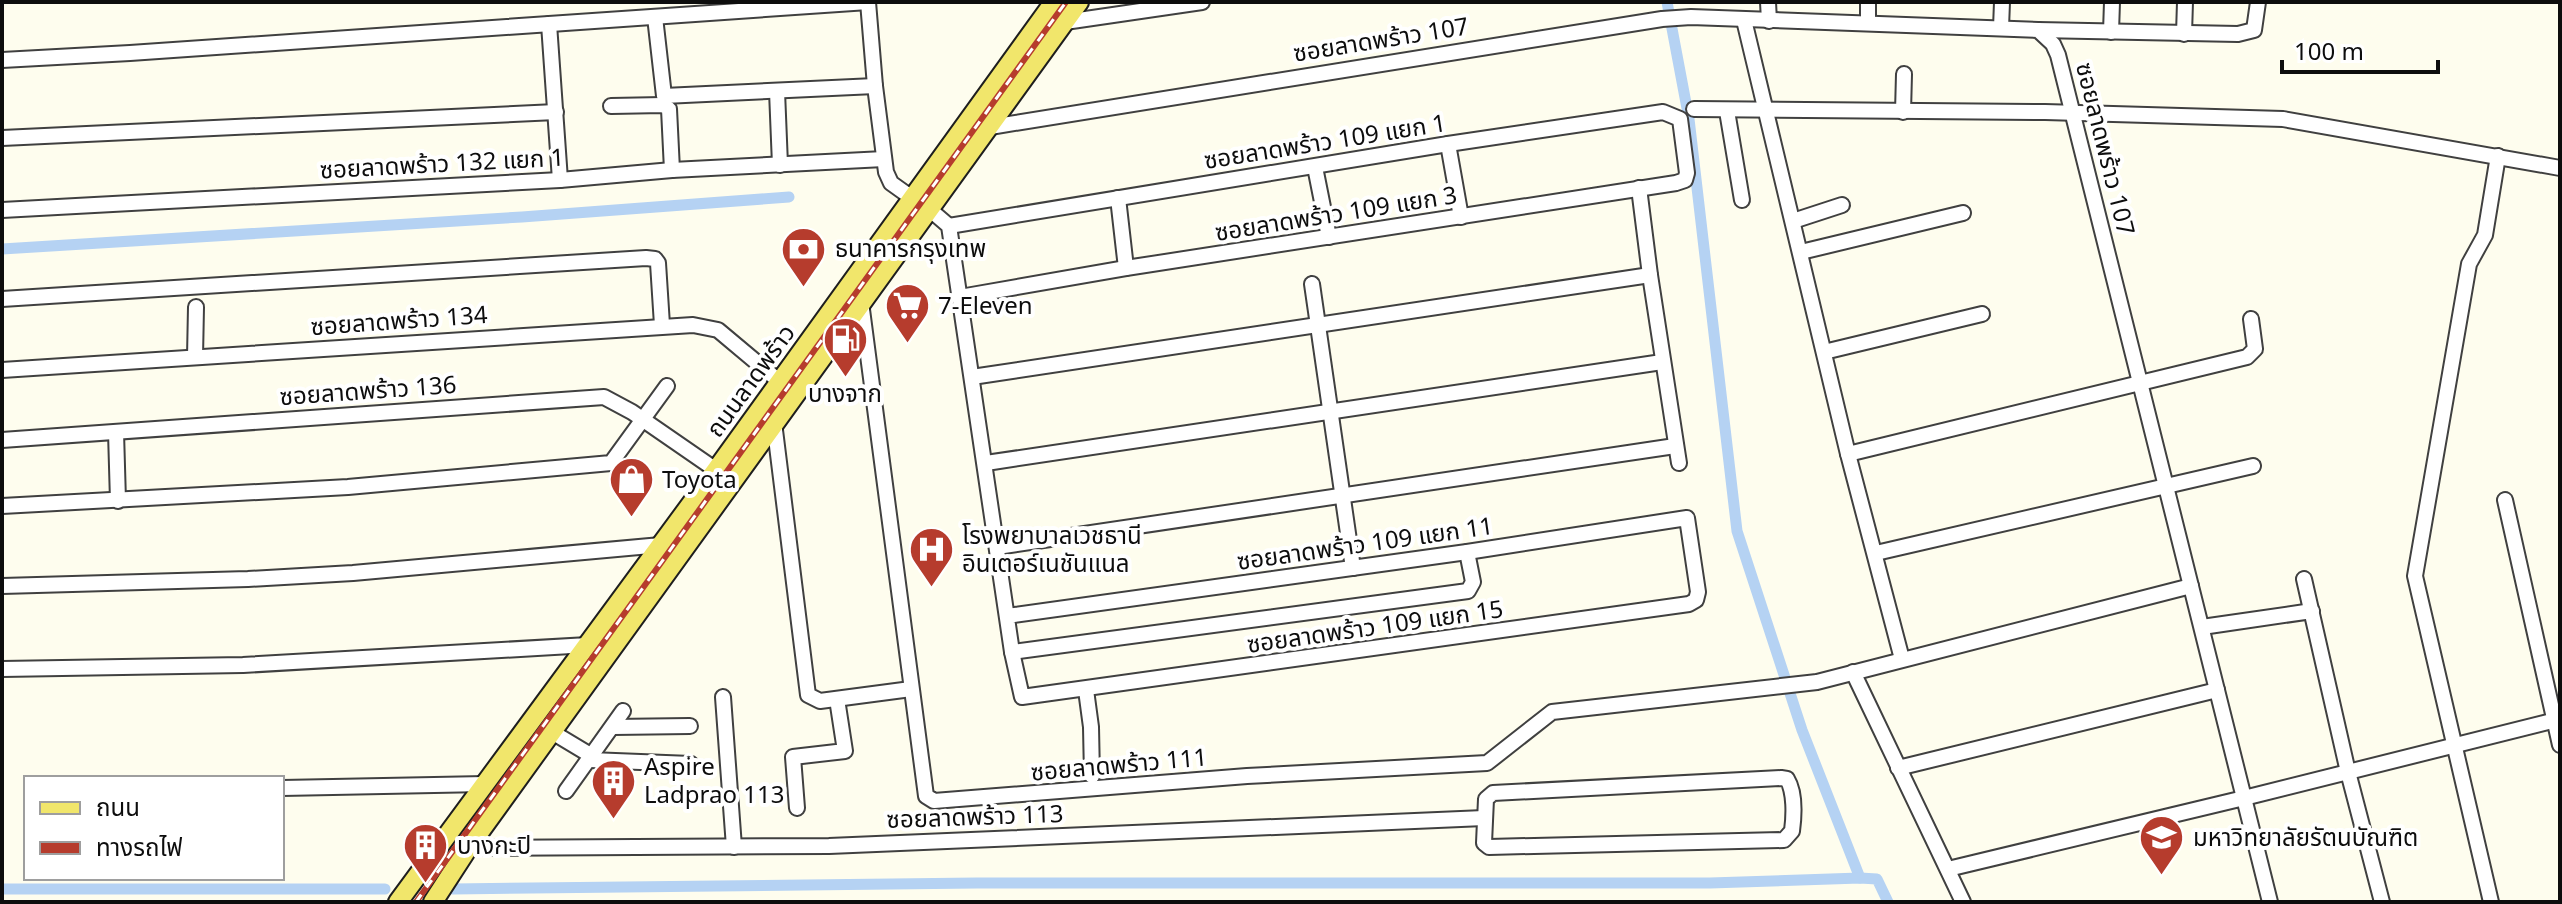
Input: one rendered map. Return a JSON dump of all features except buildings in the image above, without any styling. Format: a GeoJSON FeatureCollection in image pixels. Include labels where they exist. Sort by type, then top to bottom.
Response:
{"type":"FeatureCollection","features":[{"type":"Feature","properties":{"kind":"main road","name":"ถนนลาดพร้าว"},"geometry":{"type":"LineString","coordinates":[[433,902],[468,848],[861,302],[920,203],[1054,2]]}},
{"type":"Feature","properties":{"kind":"main road","name":"ถนนลาดพร้าว"},"geometry":{"type":"LineString","coordinates":[[399,901],[780,382],[920,203],[990,127],[1079,2]]}},
{"type":"Feature","properties":{"kind":"main road"},"geometry":{"type":"LineString","coordinates":[[424,902],[456,865]]}},
{"type":"Feature","properties":{"kind":"street"},"geometry":{"type":"LineString","coordinates":[[2,60],[868,2],[884,159],[891,183],[949,226],[1012,652],[1468,591],[1473,582],[1467,552]]}},
{"type":"Feature","properties":{"kind":"street"},"geometry":{"type":"LineString","coordinates":[[1065,22],[1202,2]]}},
{"type":"Feature","properties":{"kind":"street"},"geometry":{"type":"LineString","coordinates":[[1768,2],[1769,21]]}},
{"type":"Feature","properties":{"kind":"street"},"geometry":{"type":"LineString","coordinates":[[1868,2],[1868,22]]}},
{"type":"Feature","properties":{"kind":"street"},"geometry":{"type":"LineString","coordinates":[[2001,28],[2002,2]]}},
{"type":"Feature","properties":{"kind":"street"},"geometry":{"type":"LineString","coordinates":[[2111,32],[2112,2]]}},
{"type":"Feature","properties":{"kind":"street"},"geometry":{"type":"LineString","coordinates":[[2184,34],[2185,2]]}},
{"type":"Feature","properties":{"kind":"street"},"geometry":{"type":"LineString","coordinates":[[2038,30],[2184,34],[2250,32],[2256,26],[2258,2]]}},
{"type":"Feature","properties":{"kind":"street"},"geometry":{"type":"LineString","coordinates":[[655,17],[664,96],[875,86]]}},
{"type":"Feature","properties":{"kind":"street","name":"ซอยลาดพร้าว 107"},"geometry":{"type":"LineString","coordinates":[[990,127],[1662,19],[1691,17],[1868,22],[2038,30],[2053,44],[2058,55],[2075,114],[2270,902]]}},
{"type":"Feature","properties":{"kind":"street"},"geometry":{"type":"LineString","coordinates":[[1744,20],[1848,454],[1902,659]]}},
{"type":"Feature","properties":{"kind":"street"},"geometry":{"type":"LineString","coordinates":[[549,24],[560,180]]}},
{"type":"Feature","properties":{"kind":"street"},"geometry":{"type":"LineString","coordinates":[[1903,112],[1904,74]]}},
{"type":"Feature","properties":{"kind":"street"},"geometry":{"type":"LineString","coordinates":[[777,91],[780,165]]}},
{"type":"Feature","properties":{"kind":"street"},"geometry":{"type":"LineString","coordinates":[[611,106],[663,105],[669,109],[672,170]]}},
{"type":"Feature","properties":{"kind":"street"},"geometry":{"type":"LineString","coordinates":[[1694,109],[2283,119],[2560,168]]}},
{"type":"Feature","properties":{"kind":"street"},"geometry":{"type":"LineString","coordinates":[[1727,111],[1742,200]]}},
{"type":"Feature","properties":{"kind":"street"},"geometry":{"type":"LineString","coordinates":[[2,138],[556,112]]}},
{"type":"Feature","properties":{"kind":"street","name":"ซอยลาดพร้าว 109 แยก 1"},"geometry":{"type":"LineString","coordinates":[[949,226],[1663,112],[1680,119],[1685,146]]}},
{"type":"Feature","properties":{"kind":"street"},"geometry":{"type":"LineString","coordinates":[[1448,144],[1461,217]]}},
{"type":"Feature","properties":{"kind":"street","name":"ซอยลาดพร้าว 109 แยก 3"},"geometry":{"type":"LineString","coordinates":[[960,297],[1685,180],[1688,164],[1685,146]]}},
{"type":"Feature","properties":{"kind":"street"},"geometry":{"type":"LineString","coordinates":[[2491,902],[2416,587],[2415,563],[2469,264],[2485,235],[2498,156]]}},
{"type":"Feature","properties":{"kind":"street","name":"ซอยลาดพร้าว 132 แยก 1"},"geometry":{"type":"LineString","coordinates":[[2,210],[884,159]]}},
{"type":"Feature","properties":{"kind":"street"},"geometry":{"type":"LineString","coordinates":[[1315,167],[1329,237]]}},
{"type":"Feature","properties":{"kind":"street"},"geometry":{"type":"LineString","coordinates":[[1639,188],[1679,463]]}},
{"type":"Feature","properties":{"kind":"street"},"geometry":{"type":"LineString","coordinates":[[1118,198],[1126,268]]}},
{"type":"Feature","properties":{"kind":"street"},"geometry":{"type":"LineString","coordinates":[[1793,221],[1842,205]]}},
{"type":"Feature","properties":{"kind":"street"},"geometry":{"type":"LineString","coordinates":[[1801,252],[1963,213]]}},
{"type":"Feature","properties":{"kind":"street"},"geometry":{"type":"LineString","coordinates":[[2,299],[646,258],[655,259],[658,263],[662,325]]}},
{"type":"Feature","properties":{"kind":"street"},"geometry":{"type":"LineString","coordinates":[[972,377],[1650,275]]}},
{"type":"Feature","properties":{"kind":"street"},"geometry":{"type":"LineString","coordinates":[[1312,284],[1353,568]]}},
{"type":"Feature","properties":{"kind":"street","name":"ซอยลาดพร้าว 111"},"geometry":{"type":"LineString","coordinates":[[861,302],[926,796],[934,801],[1247,776],[1487,763],[1552,712],[1817,682],[2191,586]]}},
{"type":"Feature","properties":{"kind":"street"},"geometry":{"type":"LineString","coordinates":[[195,357],[196,307]]}},
{"type":"Feature","properties":{"kind":"street"},"geometry":{"type":"LineString","coordinates":[[1824,352],[1982,314]]}},
{"type":"Feature","properties":{"kind":"street"},"geometry":{"type":"LineString","coordinates":[[1848,454],[2253,354],[2251,319]]}},
{"type":"Feature","properties":{"kind":"street","name":"ซอยลาดพร้าว 134"},"geometry":{"type":"LineString","coordinates":[[2,370],[662,325],[706,326],[718,330],[780,382]]}},
{"type":"Feature","properties":{"kind":"street"},"geometry":{"type":"LineString","coordinates":[[986,463],[1662,362]]}},
{"type":"Feature","properties":{"kind":"street"},"geometry":{"type":"LineString","coordinates":[[2,506],[348,487],[611,463],[667,386]]}},
{"type":"Feature","properties":{"kind":"street","name":"ซอยลาดพร้าว 136"},"geometry":{"type":"LineString","coordinates":[[2,440],[604,397],[644,420],[716,470]]}},
{"type":"Feature","properties":{"kind":"street"},"geometry":{"type":"LineString","coordinates":[[774,422],[808,695],[820,701],[911,689]]}},
{"type":"Feature","properties":{"kind":"street"},"geometry":{"type":"LineString","coordinates":[[116,432],[118,501]]}},
{"type":"Feature","properties":{"kind":"street"},"geometry":{"type":"LineString","coordinates":[[997,547],[1675,446]]}},
{"type":"Feature","properties":{"kind":"street"},"geometry":{"type":"LineString","coordinates":[[1876,553],[2253,466]]}},
{"type":"Feature","properties":{"kind":"street"},"geometry":{"type":"LineString","coordinates":[[2505,500],[2557,719],[2560,745]]}},
{"type":"Feature","properties":{"kind":"street","name":"ซอยลาดพร้าว 109 แยก 11"},"geometry":{"type":"LineString","coordinates":[[1007,616],[1687,518],[1693,559]]}},
{"type":"Feature","properties":{"kind":"street"},"geometry":{"type":"LineString","coordinates":[[2,586],[353,573],[661,545]]}},
{"type":"Feature","properties":{"kind":"street","name":"ซอยลาดพร้าว 109 แยก 15"},"geometry":{"type":"LineString","coordinates":[[1012,652],[1019,695],[1025,697],[1086,690],[1689,604],[1696,600],[1698,592],[1693,559]]}},
{"type":"Feature","properties":{"kind":"street"},"geometry":{"type":"LineString","coordinates":[[2304,579],[2348,772],[2382,902]]}},
{"type":"Feature","properties":{"kind":"street"},"geometry":{"type":"LineString","coordinates":[[2202,627],[2312,611]]}},
{"type":"Feature","properties":{"kind":"street"},"geometry":{"type":"LineString","coordinates":[[2,669],[243,665],[588,645]]}},
{"type":"Feature","properties":{"kind":"street"},"geometry":{"type":"LineString","coordinates":[[1853,672],[1963,902]]}},
{"type":"Feature","properties":{"kind":"street"},"geometry":{"type":"LineString","coordinates":[[1086,690],[1091,727],[1092,776]]}},
{"type":"Feature","properties":{"kind":"street"},"geometry":{"type":"LineString","coordinates":[[1898,768],[2217,690]]}},
{"type":"Feature","properties":{"kind":"street"},"geometry":{"type":"LineString","coordinates":[[723,697],[734,847]]}},
{"type":"Feature","properties":{"kind":"street"},"geometry":{"type":"LineString","coordinates":[[797,808],[793,757],[845,751],[837,699]]}},
{"type":"Feature","properties":{"kind":"street"},"geometry":{"type":"LineString","coordinates":[[566,791],[623,711]]}},
{"type":"Feature","properties":{"kind":"street"},"geometry":{"type":"LineString","coordinates":[[1948,869],[2557,719]]}},
{"type":"Feature","properties":{"kind":"street"},"geometry":{"type":"LineString","coordinates":[[613,727],[690,726]]}},
{"type":"Feature","properties":{"kind":"street"},"geometry":{"type":"LineString","coordinates":[[552,732],[591,758],[691,764]]}},
{"type":"Feature","properties":{"kind":"street"},"geometry":{"type":"LineString","coordinates":[[1781,778],[1787,779],[1791,786],[1792,831],[1784,840],[1489,847],[1484,843],[1484,818],[1486,799],[1493,793],[1781,778]]}},
{"type":"Feature","properties":{"kind":"street"},"geometry":{"type":"LineString","coordinates":[[284,788],[485,784]]}},
{"type":"Feature","properties":{"kind":"street","name":"ซอยลาดพร้าว 113"},"geometry":{"type":"LineString","coordinates":[[468,848],[829,846],[1484,818]]}},
{"type":"Feature","properties":{"kind":"waterway"},"geometry":{"type":"LineString","coordinates":[[1667,2],[1689,119],[1737,531],[1802,730],[1860,878]]}},
{"type":"Feature","properties":{"kind":"waterway"},"geometry":{"type":"LineString","coordinates":[[2,249],[789,197]]}},
{"type":"Feature","properties":{"kind":"waterway"},"geometry":{"type":"LineString","coordinates":[[453,889],[977,883],[1710,883],[1860,878],[1877,879],[1888,902]]}},
{"type":"Feature","properties":{"kind":"waterway"},"geometry":{"type":"LineString","coordinates":[[2,889],[385,889]]}},
{"type":"Feature","properties":{"kind":"railway"},"geometry":{"type":"LineString","coordinates":[[416,902],[1066,2]]}},
{"type":"Feature","properties":{"kind":"place","name":"ธนาคารกรุงเทพ"},"geometry":{"type":"Point","coordinates":[804,288]}},
{"type":"Feature","properties":{"kind":"place","name":"7-Eleven"},"geometry":{"type":"Point","coordinates":[907,345]}},
{"type":"Feature","properties":{"kind":"place","name":"บางจาก"},"geometry":{"type":"Point","coordinates":[845,379]}},
{"type":"Feature","properties":{"kind":"place","name":"Toyota"},"geometry":{"type":"Point","coordinates":[631,519]}},
{"type":"Feature","properties":{"kind":"place","name":"โรงพยาบาลเวชธานี อินเตอร์เนชันแนล"},"geometry":{"type":"Point","coordinates":[931,589]}},
{"type":"Feature","properties":{"kind":"place","name":"Aspire Ladprao 113"},"geometry":{"type":"Point","coordinates":[613,820]}},
{"type":"Feature","properties":{"kind":"place","name":"มหาวิทยาลัยรัตนบัณฑิต"},"geometry":{"type":"Point","coordinates":[2162,877]}},
{"type":"Feature","properties":{"kind":"place","name":"บางกะปิ"},"geometry":{"type":"Point","coordinates":[426,885]}}]}
